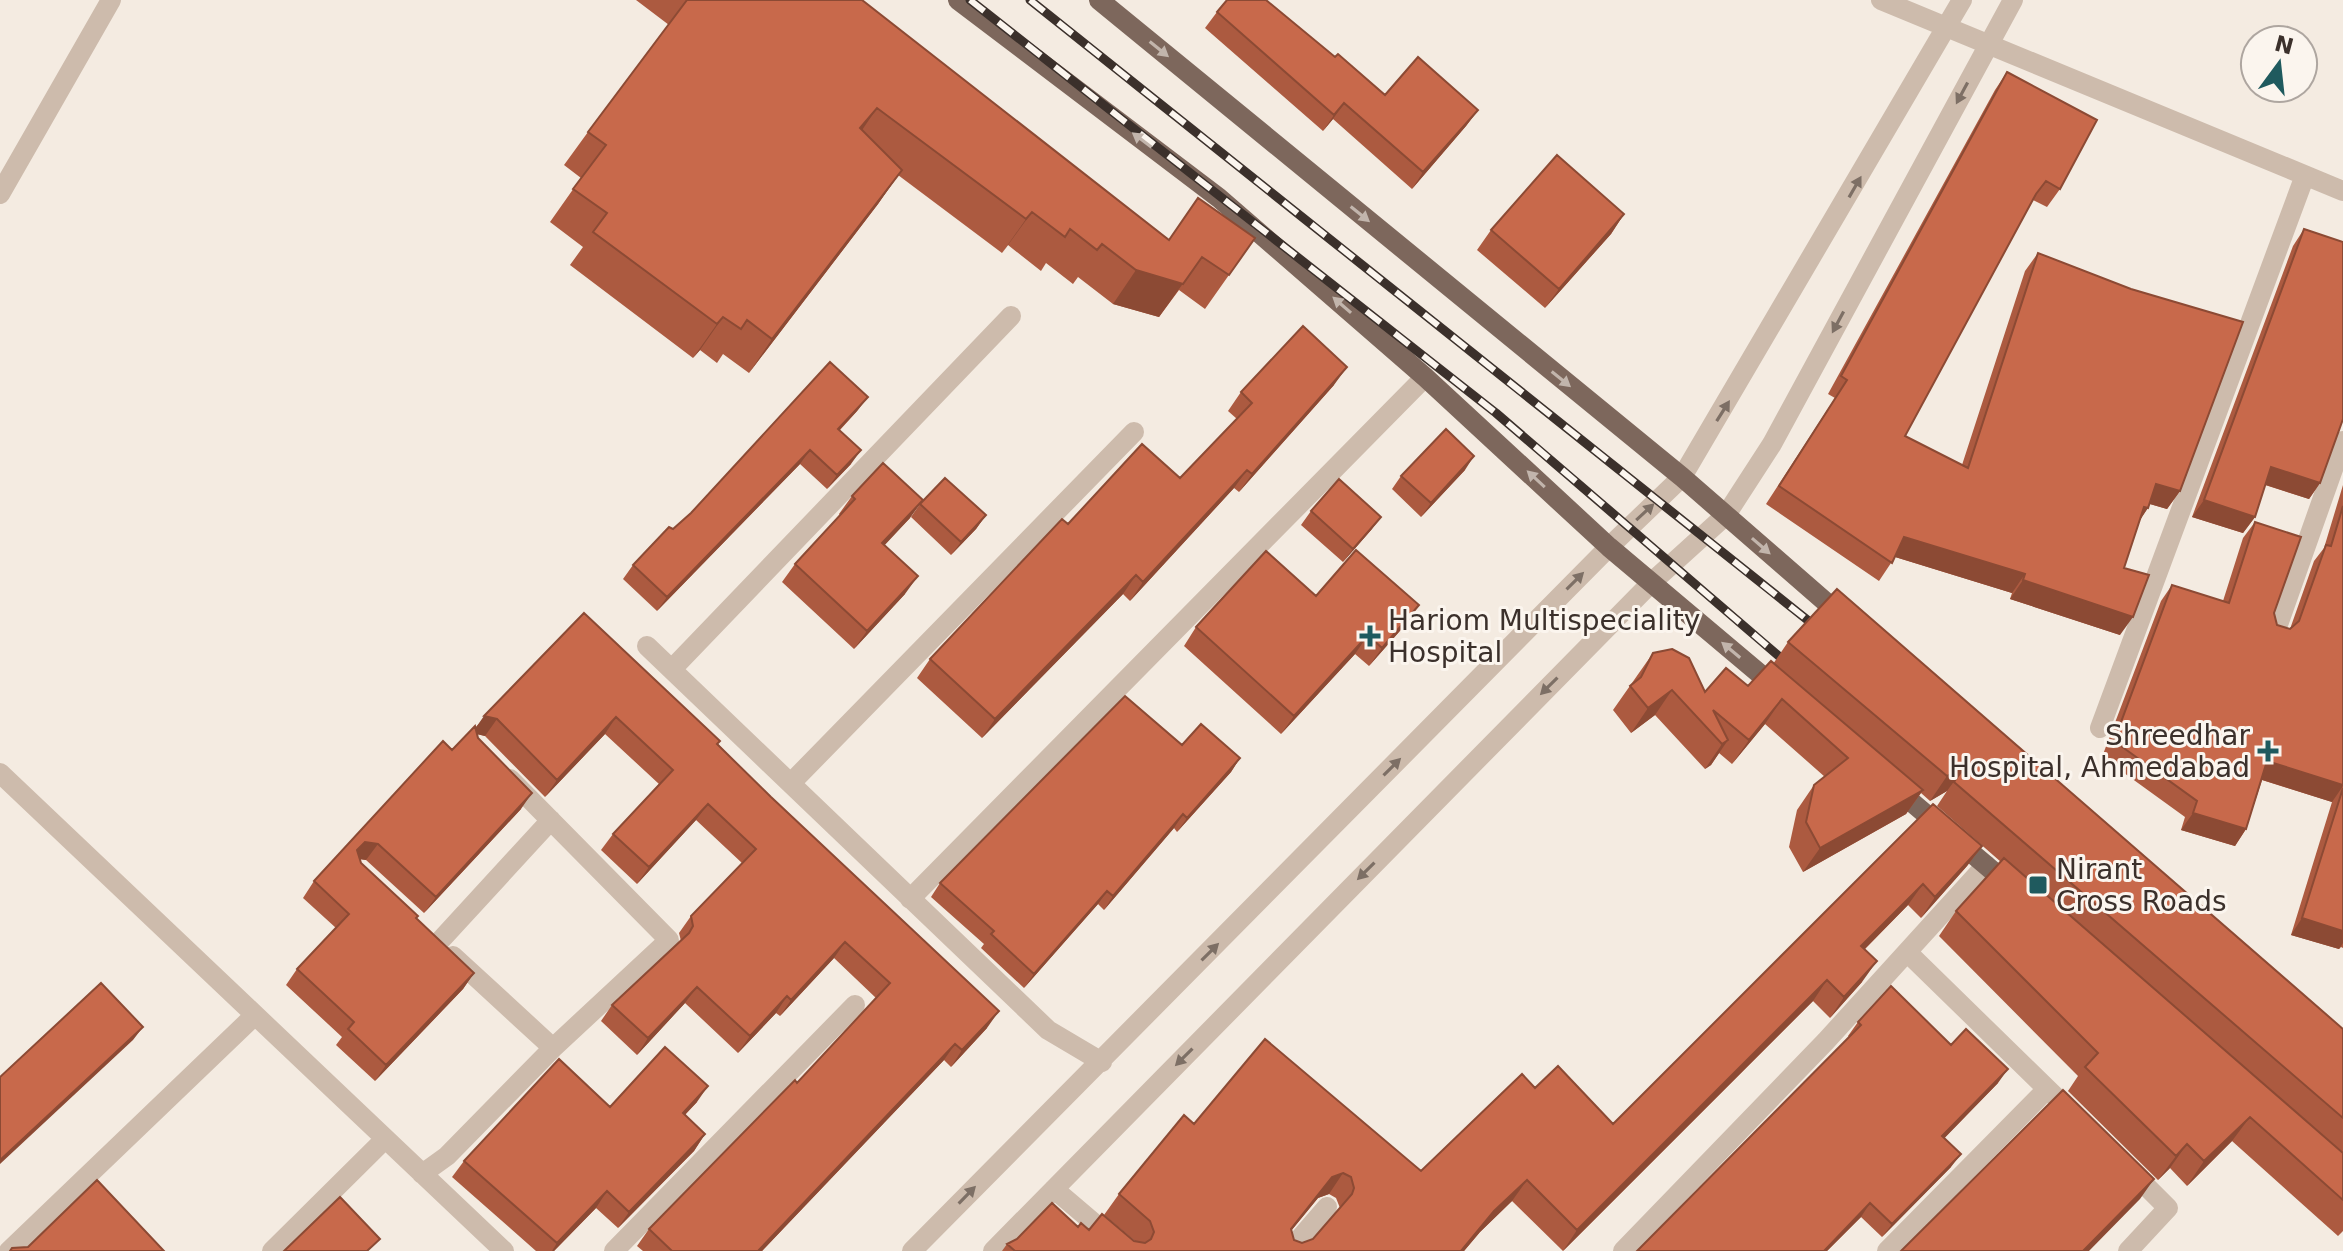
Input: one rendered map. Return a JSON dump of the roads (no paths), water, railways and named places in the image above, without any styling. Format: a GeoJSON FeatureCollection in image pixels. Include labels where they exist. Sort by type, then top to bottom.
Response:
{"type":"FeatureCollection","features":[{"type":"Feature","properties":{"kind":"main road"},"geometry":{"type":"LineString","coordinates":[[958,0],[1219,198],[1425,377],[1609,547],[1794,704]]}},
{"type":"Feature","properties":{"kind":"main road"},"geometry":{"type":"LineString","coordinates":[[1099,0],[1682,477],[1859,630]]}},
{"type":"Feature","properties":{"kind":"main road"},"geometry":{"type":"LineString","coordinates":[[1878,774],[2034,906]]}},
{"type":"Feature","properties":{"kind":"street"},"geometry":{"type":"LineString","coordinates":[[0,194],[111,0]]}},
{"type":"Feature","properties":{"kind":"street"},"geometry":{"type":"LineString","coordinates":[[1881,0],[1946,30],[2304,178],[2343,191]]}},
{"type":"Feature","properties":{"kind":"street"},"geometry":{"type":"LineString","coordinates":[[912,1251],[1682,477],[1962,0]]}},
{"type":"Feature","properties":{"kind":"street"},"geometry":{"type":"LineString","coordinates":[[993,1251],[1651,583],[1726,515],[1772,444],[2013,0]]}},
{"type":"Feature","properties":{"kind":"street"},"geometry":{"type":"LineString","coordinates":[[2100,728],[2304,178]]}},
{"type":"Feature","properties":{"kind":"street"},"geometry":{"type":"LineString","coordinates":[[672,669],[1011,316]]}},
{"type":"Feature","properties":{"kind":"street"},"geometry":{"type":"LineString","coordinates":[[910,899],[1425,377]]}},
{"type":"Feature","properties":{"kind":"street"},"geometry":{"type":"LineString","coordinates":[[791,783],[1134,432]]}},
{"type":"Feature","properties":{"kind":"street"},"geometry":{"type":"LineString","coordinates":[[2275,633],[2343,441]]}},
{"type":"Feature","properties":{"kind":"street"},"geometry":{"type":"LineString","coordinates":[[647,646],[1048,1030],[1102,1062]]}},
{"type":"Feature","properties":{"kind":"street"},"geometry":{"type":"LineString","coordinates":[[422,1174],[447,1156],[553,1048],[669,940],[498,767]]}},
{"type":"Feature","properties":{"kind":"street"},"geometry":{"type":"LineString","coordinates":[[0,773],[504,1251]]}},
{"type":"Feature","properties":{"kind":"street"},"geometry":{"type":"LineString","coordinates":[[551,820],[433,938],[553,1048]]}},
{"type":"Feature","properties":{"kind":"street"},"geometry":{"type":"LineString","coordinates":[[1623,1251],[1986,865]]}},
{"type":"Feature","properties":{"kind":"street"},"geometry":{"type":"LineString","coordinates":[[1907,952],[2091,1132]]}},
{"type":"Feature","properties":{"kind":"street"},"geometry":{"type":"LineString","coordinates":[[614,1251],[855,1005]]}},
{"type":"Feature","properties":{"kind":"street"},"geometry":{"type":"LineString","coordinates":[[9,1251],[255,1015]]}},
{"type":"Feature","properties":{"kind":"street"},"geometry":{"type":"LineString","coordinates":[[1887,1251],[2047,1089]]}},
{"type":"Feature","properties":{"kind":"street"},"geometry":{"type":"LineString","coordinates":[[272,1251],[385,1139]]}},
{"type":"Feature","properties":{"kind":"street"},"geometry":{"type":"LineString","coordinates":[[2113,1154],[2168,1208],[2128,1251]]}},
{"type":"Feature","properties":{"kind":"street"},"geometry":{"type":"LineString","coordinates":[[1054,1189],[1127,1251]]}},
{"type":"Feature","properties":{"kind":"street"},"geometry":{"type":"LineString","coordinates":[[1289,1251],[1327,1207]]}},
{"type":"Feature","properties":{"kind":"railway"},"geometry":{"type":"LineString","coordinates":[[970,0],[1496,413],[1795,670]]}},
{"type":"Feature","properties":{"kind":"railway"},"geometry":{"type":"LineString","coordinates":[[1030,0],[1825,634]]}},
{"type":"Feature","properties":{"kind":"place","name":"Hariom Multispeciality Hospital"},"geometry":{"type":"Point","coordinates":[1370,636]}},
{"type":"Feature","properties":{"kind":"place","name":"Shreedhar Hospital, Ahmedabad"},"geometry":{"type":"Point","coordinates":[2268,751]}},
{"type":"Feature","properties":{"kind":"place","name":"Nirant Cross Roads"},"geometry":{"type":"Point","coordinates":[2038,885]}}]}
